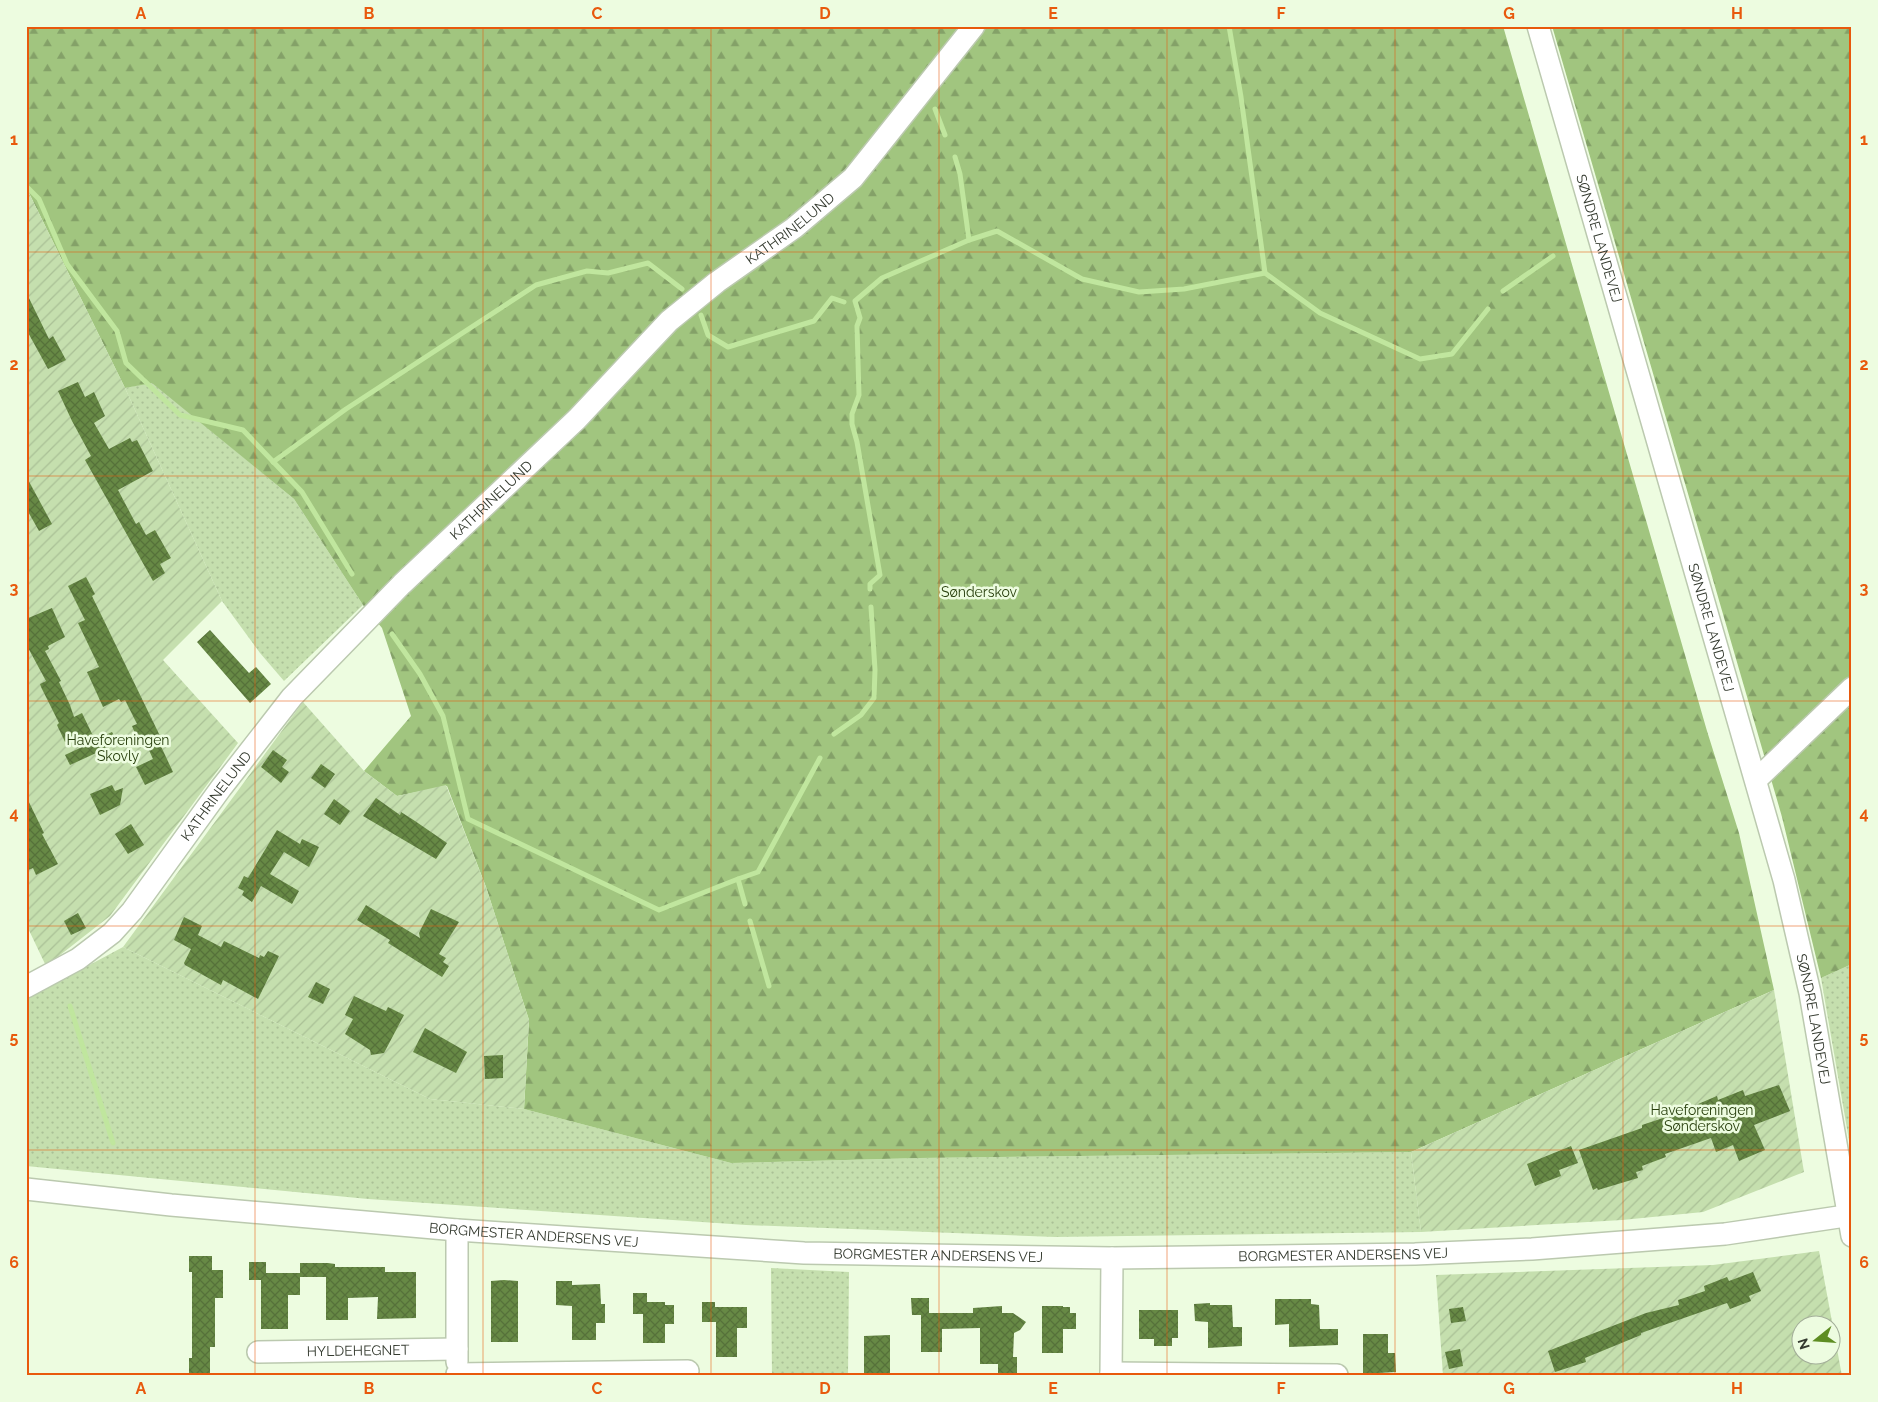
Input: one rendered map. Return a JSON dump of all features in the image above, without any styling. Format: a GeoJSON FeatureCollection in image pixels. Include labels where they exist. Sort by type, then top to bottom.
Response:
{"type":"FeatureCollection","features":[{"type":"Feature","properties":{"kind":"street","name":"KATHRINELUND"},"geometry":{"type":"LineString","coordinates":[[26,987],[78,959],[112,933],[132,911],[221,788],[292,697],[402,584],[577,419],[669,322],[717,282],[794,228],[853,178],[974,26]]}},
{"type":"Feature","properties":{"kind":"street","name":"SØNDRE LANDEVEJ"},"geometry":{"type":"LineString","coordinates":[[1538,26],[1784,880],[1810,993],[1851,1222]]}},
{"type":"Feature","properties":{"kind":"street"},"geometry":{"type":"LineString","coordinates":[[1756,780],[1852,688]]}},
{"type":"Feature","properties":{"kind":"street","name":"BORGMESTER ANDERSENS VEJ"},"geometry":{"type":"LineString","coordinates":[[26,1188],[171,1205],[457,1230],[804,1253],[1112,1258],[1415,1254],[1532,1250],[1851,1222]]}},
{"type":"Feature","properties":{"kind":"street"},"geometry":{"type":"LineString","coordinates":[[457,1230],[457,1375],[688,1371]]}},
{"type":"Feature","properties":{"kind":"street"},"geometry":{"type":"LineString","coordinates":[[1112,1258],[1111,1375],[1337,1375]]}},
{"type":"Feature","properties":{"kind":"street","name":"HYLDEHEGNET"},"geometry":{"type":"LineString","coordinates":[[258,1352],[457,1348]]}},
{"type":"Feature","properties":{"kind":"green space","name":"Sønderskov"},"geometry":{"type":"Polygon","coordinates":[[[26,26],[1503,26],[1707,731],[1739,833],[1774,990],[1411,1152],[920,1158],[731,1163],[524,1109],[529,1020],[486,887],[447,786],[397,796],[364,771],[411,716],[382,628],[363,605],[294,499],[152,383],[125,388],[26,187],[26,26]]]}},
{"type":"Feature","properties":{"kind":"green space"},"geometry":{"type":"Polygon","coordinates":[[[1552,26],[1852,26],[1852,964],[1821,978],[1782,817],[1552,26]]]}},
{"type":"Feature","properties":{"kind":"green space","name":"Haveforeningen Skovly"},"geometry":{"type":"Polygon","coordinates":[[[26,187],[125,388],[222,601],[163,660],[238,743],[110,916],[46,966],[26,924],[26,187]]]}},
{"type":"Feature","properties":{"kind":"green space"},"geometry":{"type":"Polygon","coordinates":[[[152,382],[294,499],[363,605],[284,681],[260,653],[222,601],[125,388],[152,382]]]}},
{"type":"Feature","properties":{"kind":"green space"},"geometry":{"type":"Polygon","coordinates":[[[303,702],[364,771],[397,796],[446,785],[486,887],[529,1020],[524,1109],[430,1099],[123,947],[303,702]]]}},
{"type":"Feature","properties":{"kind":"green space"},"geometry":{"type":"Polygon","coordinates":[[[123,947],[430,1099],[524,1109],[731,1163],[920,1158],[1411,1152],[1421,1232],[1055,1237],[746,1225],[368,1199],[26,1166],[26,999],[123,947]]]}},
{"type":"Feature","properties":{"kind":"green space"},"geometry":{"type":"Polygon","coordinates":[[[1852,964],[1852,1150],[1821,978],[1852,964]]]}},
{"type":"Feature","properties":{"kind":"green space","name":"Haveforeningen Sønderskov"},"geometry":{"type":"Polygon","coordinates":[[[1774,990],[1804,1172],[1703,1212],[1622,1220],[1421,1232],[1411,1152],[1774,990]]]}},
{"type":"Feature","properties":{"kind":"green space"},"geometry":{"type":"Polygon","coordinates":[[[1819,1251],[1831,1314],[1790,1314],[1790,1364],[1840,1364],[1842,1376],[1443,1376],[1436,1275],[1713,1265],[1819,1251]]]}},
{"type":"Feature","properties":{"kind":"green space"},"geometry":{"type":"Polygon","coordinates":[[[771,1268],[849,1272],[848,1376],[772,1376],[771,1268]]]}},
{"type":"Feature","properties":{"kind":"building"},"geometry":{"type":"Polygon","coordinates":[[[26,292],[49,339],[53,336],[66,360],[48,369],[26,329],[26,292]]]}},
{"type":"Feature","properties":{"kind":"building"},"geometry":{"type":"Polygon","coordinates":[[[78,382],[85,397],[94,392],[105,416],[94,423],[109,449],[130,438],[132,442],[137,440],[153,471],[118,490],[136,524],[139,522],[146,535],[155,530],[171,558],[160,564],[165,573],[153,581],[85,460],[91,456],[58,391],[78,382]]]}},
{"type":"Feature","properties":{"kind":"building"},"geometry":{"type":"Polygon","coordinates":[[[26,476],[52,524],[39,531],[26,508],[26,476]]]}},
{"type":"Feature","properties":{"kind":"building"},"geometry":{"type":"Polygon","coordinates":[[[86,577],[95,594],[92,596],[161,738],[158,740],[173,772],[145,785],[136,767],[153,759],[142,735],[137,738],[132,726],[137,724],[125,700],[121,702],[119,699],[103,707],[87,672],[99,667],[78,623],[85,620],[68,586],[86,577]]]}},
{"type":"Feature","properties":{"kind":"building"},"geometry":{"type":"Polygon","coordinates":[[[52,608],[65,637],[48,646],[49,649],[45,651],[61,681],[59,682],[74,717],[82,713],[95,740],[112,732],[118,743],[70,765],[65,755],[82,747],[77,736],[65,742],[57,725],[59,723],[40,684],[46,681],[26,644],[26,619],[52,608]]]}},
{"type":"Feature","properties":{"kind":"building"},"geometry":{"type":"Polygon","coordinates":[[[210,630],[249,673],[256,667],[271,684],[250,703],[197,642],[210,630]]]}},
{"type":"Feature","properties":{"kind":"building"},"geometry":{"type":"Polygon","coordinates":[[[273,750],[287,760],[282,767],[289,772],[281,783],[261,767],[273,750]]]}},
{"type":"Feature","properties":{"kind":"building"},"geometry":{"type":"Polygon","coordinates":[[[321,764],[335,774],[325,788],[311,778],[321,764]]]}},
{"type":"Feature","properties":{"kind":"building"},"geometry":{"type":"Polygon","coordinates":[[[112,785],[115,791],[123,788],[120,805],[100,815],[90,794],[112,785]]]}},
{"type":"Feature","properties":{"kind":"building"},"geometry":{"type":"Polygon","coordinates":[[[26,796],[44,833],[42,834],[58,864],[36,875],[33,868],[26,871],[26,796]]]}},
{"type":"Feature","properties":{"kind":"building"},"geometry":{"type":"Polygon","coordinates":[[[376,798],[400,815],[401,812],[447,843],[436,859],[363,816],[376,798]]]}},
{"type":"Feature","properties":{"kind":"building"},"geometry":{"type":"Polygon","coordinates":[[[334,799],[350,811],[340,825],[324,814],[334,799]]]}},
{"type":"Feature","properties":{"kind":"building"},"geometry":{"type":"Polygon","coordinates":[[[131,824],[144,845],[128,854],[115,834],[131,824]]]}},
{"type":"Feature","properties":{"kind":"building"},"geometry":{"type":"Polygon","coordinates":[[[277,830],[300,844],[302,839],[319,847],[309,867],[284,852],[270,874],[299,891],[292,904],[261,886],[252,902],[242,895],[244,891],[238,888],[244,876],[248,878],[277,830]]]}},
{"type":"Feature","properties":{"kind":"building"},"geometry":{"type":"Polygon","coordinates":[[[366,905],[420,938],[419,933],[431,909],[459,922],[439,954],[446,958],[443,962],[449,966],[442,977],[388,943],[390,940],[357,920],[366,905]]]}},
{"type":"Feature","properties":{"kind":"building"},"geometry":{"type":"Polygon","coordinates":[[[78,913],[86,928],[71,935],[64,921],[78,913]]]}},
{"type":"Feature","properties":{"kind":"building"},"geometry":{"type":"Polygon","coordinates":[[[184,917],[202,926],[198,935],[221,947],[224,941],[259,958],[260,955],[264,957],[268,951],[279,956],[258,999],[223,980],[221,985],[185,965],[184,963],[191,949],[174,940],[184,917]]]}},
{"type":"Feature","properties":{"kind":"building"},"geometry":{"type":"Polygon","coordinates":[[[316,982],[330,989],[323,1004],[308,997],[316,982]]]}},
{"type":"Feature","properties":{"kind":"building"},"geometry":{"type":"Polygon","coordinates":[[[354,996],[386,1011],[388,1007],[404,1015],[384,1053],[371,1055],[370,1050],[345,1034],[353,1019],[345,1015],[354,996]]]}},
{"type":"Feature","properties":{"kind":"building"},"geometry":{"type":"Polygon","coordinates":[[[425,1028],[467,1052],[456,1073],[413,1052],[425,1028]]]}},
{"type":"Feature","properties":{"kind":"building"},"geometry":{"type":"Polygon","coordinates":[[[503,1055],[503,1078],[485,1079],[484,1056],[503,1055]]]}},
{"type":"Feature","properties":{"kind":"building"},"geometry":{"type":"Polygon","coordinates":[[[1779,1085],[1790,1111],[1754,1125],[1765,1150],[1739,1161],[1733,1145],[1716,1152],[1711,1138],[1665,1154],[1666,1157],[1642,1166],[1643,1170],[1636,1172],[1638,1178],[1593,1190],[1579,1150],[1642,1128],[1642,1125],[1717,1096],[1718,1100],[1743,1090],[1745,1096],[1779,1085]]]}},
{"type":"Feature","properties":{"kind":"building"},"geometry":{"type":"Polygon","coordinates":[[[1571,1146],[1578,1163],[1559,1170],[1561,1176],[1535,1186],[1527,1164],[1571,1146]]]}},
{"type":"Feature","properties":{"kind":"building"},"geometry":{"type":"Polygon","coordinates":[[[189,1256],[212,1256],[212,1270],[223,1270],[223,1298],[215,1298],[215,1347],[210,1347],[210,1376],[189,1376],[189,1358],[192,1358],[192,1272],[189,1272],[189,1256]]]}},
{"type":"Feature","properties":{"kind":"building"},"geometry":{"type":"Polygon","coordinates":[[[249,1262],[266,1262],[266,1273],[300,1273],[300,1263],[328,1263],[335,1264],[335,1267],[385,1267],[385,1272],[416,1272],[416,1318],[377,1319],[378,1297],[348,1298],[348,1320],[326,1320],[326,1277],[300,1277],[300,1295],[288,1295],[288,1329],[261,1329],[261,1280],[249,1280],[249,1262]]]}},
{"type":"Feature","properties":{"kind":"building"},"geometry":{"type":"Polygon","coordinates":[[[1753,1272],[1761,1291],[1749,1296],[1751,1301],[1730,1309],[1727,1303],[1641,1333],[1641,1335],[1585,1358],[1586,1362],[1555,1372],[1548,1351],[1646,1313],[1679,1305],[1678,1300],[1705,1291],[1704,1286],[1727,1277],[1729,1281],[1753,1272]]]}},
{"type":"Feature","properties":{"kind":"building"},"geometry":{"type":"Polygon","coordinates":[[[491,1281],[518,1281],[518,1342],[491,1342],[491,1281]]]}},
{"type":"Feature","properties":{"kind":"building"},"geometry":{"type":"Polygon","coordinates":[[[556,1281],[572,1281],[572,1285],[600,1284],[601,1304],[605,1304],[605,1323],[596,1323],[596,1340],[572,1340],[572,1306],[556,1305],[556,1281]]]}},
{"type":"Feature","properties":{"kind":"building"},"geometry":{"type":"Polygon","coordinates":[[[633,1293],[647,1293],[647,1302],[665,1302],[665,1305],[674,1305],[674,1324],[665,1324],[665,1343],[643,1343],[643,1314],[633,1314],[633,1293]]]}},
{"type":"Feature","properties":{"kind":"building"},"geometry":{"type":"Polygon","coordinates":[[[911,1298],[929,1298],[929,1313],[973,1313],[973,1308],[1002,1306],[1002,1313],[1013,1313],[1026,1322],[1020,1330],[1014,1333],[1013,1357],[1017,1357],[1017,1376],[998,1376],[998,1364],[980,1364],[980,1328],[942,1329],[942,1352],[921,1352],[921,1315],[912,1315],[911,1298]]]}},
{"type":"Feature","properties":{"kind":"building"},"geometry":{"type":"Polygon","coordinates":[[[1275,1299],[1311,1299],[1311,1304],[1319,1305],[1320,1329],[1338,1329],[1338,1345],[1289,1347],[1289,1324],[1275,1325],[1275,1299]]]}},
{"type":"Feature","properties":{"kind":"building"},"geometry":{"type":"Polygon","coordinates":[[[702,1302],[715,1302],[715,1307],[747,1307],[747,1328],[737,1328],[737,1357],[716,1357],[716,1322],[702,1322],[702,1302]]]}},
{"type":"Feature","properties":{"kind":"building"},"geometry":{"type":"Polygon","coordinates":[[[1210,1303],[1210,1305],[1232,1305],[1233,1327],[1242,1327],[1242,1346],[1208,1348],[1208,1322],[1195,1321],[1194,1304],[1210,1303]]]}},
{"type":"Feature","properties":{"kind":"building"},"geometry":{"type":"Polygon","coordinates":[[[1042,1306],[1070,1307],[1070,1313],[1076,1313],[1076,1329],[1063,1329],[1063,1353],[1042,1353],[1042,1306]]]}},
{"type":"Feature","properties":{"kind":"building"},"geometry":{"type":"Polygon","coordinates":[[[1463,1307],[1466,1321],[1451,1323],[1449,1309],[1463,1307]]]}},
{"type":"Feature","properties":{"kind":"building"},"geometry":{"type":"Polygon","coordinates":[[[1139,1310],[1178,1310],[1178,1338],[1172,1338],[1172,1346],[1154,1346],[1154,1339],[1139,1339],[1139,1310]]]}},
{"type":"Feature","properties":{"kind":"building"},"geometry":{"type":"Polygon","coordinates":[[[1363,1334],[1388,1334],[1388,1353],[1395,1353],[1396,1372],[1363,1374],[1363,1334]]]}},
{"type":"Feature","properties":{"kind":"building"},"geometry":{"type":"Polygon","coordinates":[[[890,1335],[890,1376],[864,1376],[864,1336],[890,1335]]]}},
{"type":"Feature","properties":{"kind":"building"},"geometry":{"type":"Polygon","coordinates":[[[1460,1349],[1463,1366],[1449,1369],[1445,1352],[1460,1349]]]}},
{"type":"Feature","properties":{"kind":"waterway"},"geometry":{"type":"LineString","coordinates":[[1229,26],[1241,97],[1265,273]]}},
{"type":"Feature","properties":{"kind":"waterway"},"geometry":{"type":"LineString","coordinates":[[935,109],[945,135]]}},
{"type":"Feature","properties":{"kind":"waterway"},"geometry":{"type":"LineString","coordinates":[[955,157],[960,174],[969,240]]}},
{"type":"Feature","properties":{"kind":"waterway"},"geometry":{"type":"LineString","coordinates":[[26,186],[39,199],[67,264],[117,331],[126,363],[180,415],[243,430],[302,492],[352,574]]}},
{"type":"Feature","properties":{"kind":"waterway"},"geometry":{"type":"LineString","coordinates":[[870,589],[870,584],[880,575],[857,442],[852,424],[852,414],[859,395],[857,326],[860,318],[855,301],[882,278],[969,240],[997,231],[1082,279],[1139,292],[1184,289],[1265,273],[1320,313],[1420,359],[1452,354],[1488,309]]}},
{"type":"Feature","properties":{"kind":"waterway"},"geometry":{"type":"LineString","coordinates":[[1503,291],[1553,256]]}},
{"type":"Feature","properties":{"kind":"waterway"},"geometry":{"type":"LineString","coordinates":[[273,462],[346,409],[536,285],[587,271],[608,273],[648,263],[682,289]]}},
{"type":"Feature","properties":{"kind":"waterway"},"geometry":{"type":"LineString","coordinates":[[701,315],[708,335],[728,347],[814,321],[832,298],[844,302]]}},
{"type":"Feature","properties":{"kind":"waterway"},"geometry":{"type":"LineString","coordinates":[[834,734],[861,715],[874,698],[875,670],[871,607]]}},
{"type":"Feature","properties":{"kind":"waterway"},"geometry":{"type":"LineString","coordinates":[[392,634],[420,674],[443,716],[468,819],[659,910],[738,879],[745,904]]}},
{"type":"Feature","properties":{"kind":"waterway"},"geometry":{"type":"LineString","coordinates":[[738,879],[758,872],[820,758]]}},
{"type":"Feature","properties":{"kind":"waterway"},"geometry":{"type":"LineString","coordinates":[[750,921],[769,986]]}},
{"type":"Feature","properties":{"kind":"waterway"},"geometry":{"type":"LineString","coordinates":[[70,1006],[113,1143]]}}]}
